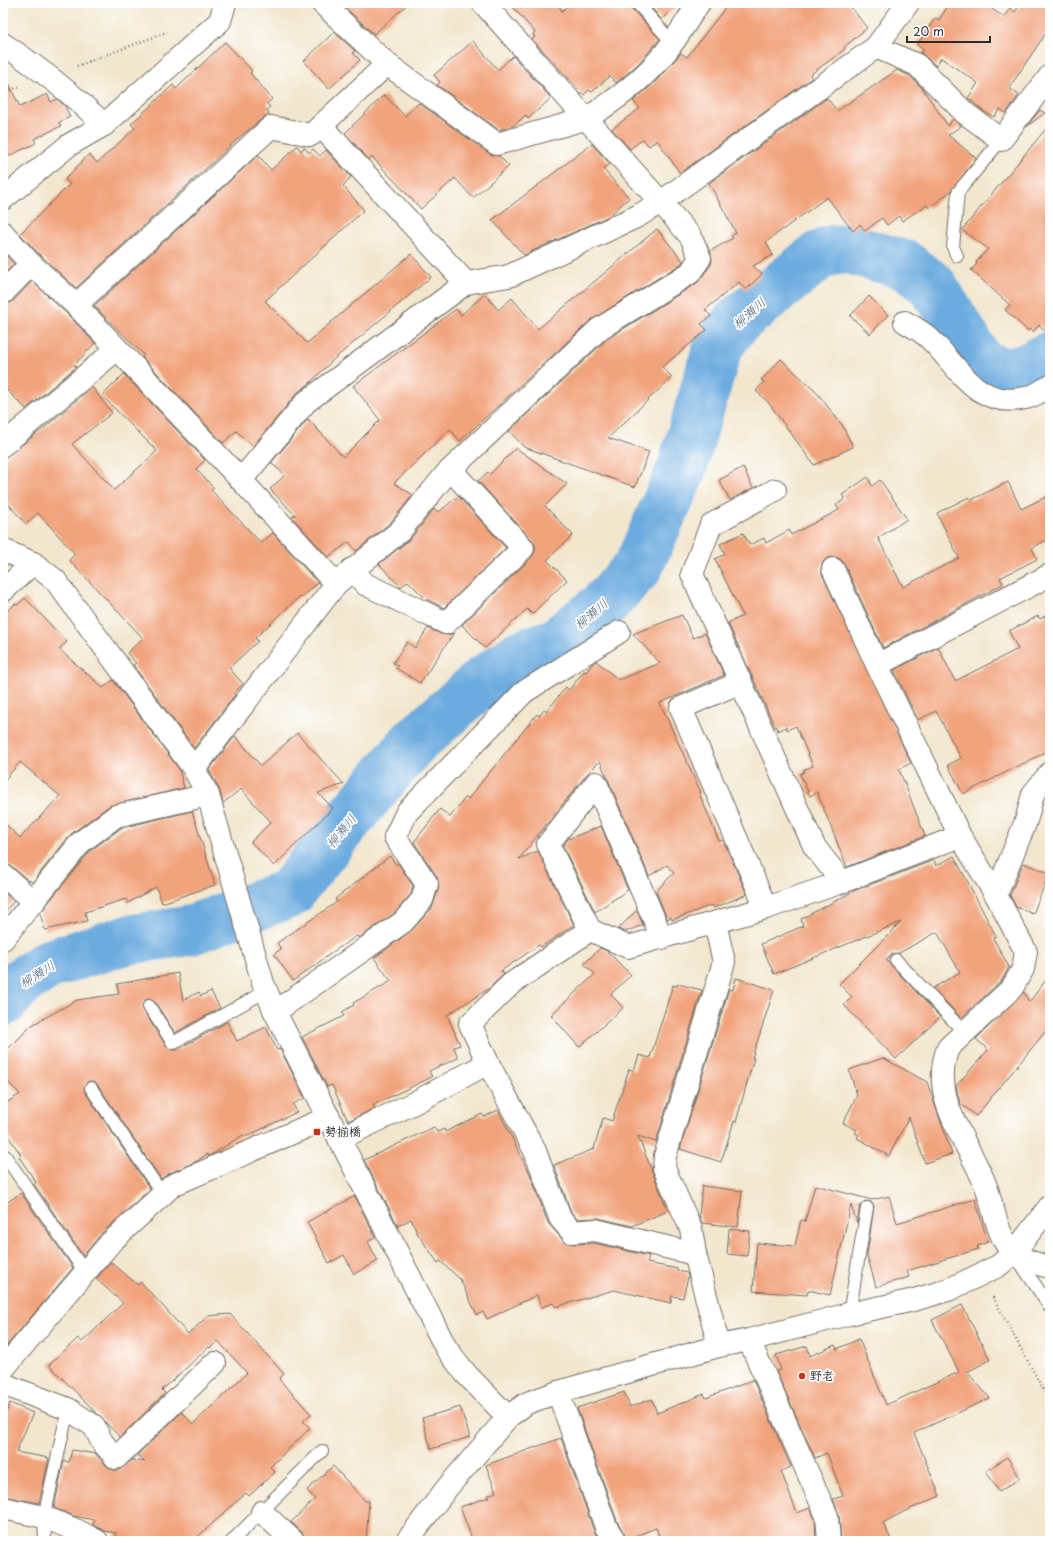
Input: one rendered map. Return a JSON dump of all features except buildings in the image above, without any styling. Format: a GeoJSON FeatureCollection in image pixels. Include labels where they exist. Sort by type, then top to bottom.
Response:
{"type":"FeatureCollection","features":[{"type":"Feature","properties":{"kind":"street"},"geometry":{"type":"LineString","coordinates":[[3,199],[69,145],[104,125],[220,21],[225,3]]}},
{"type":"Feature","properties":{"kind":"street"},"geometry":{"type":"LineString","coordinates":[[322,3],[386,64],[498,144],[585,119],[640,80],[664,53],[699,3]]}},
{"type":"Feature","properties":{"kind":"street"},"geometry":{"type":"LineString","coordinates":[[194,769],[336,584],[352,568],[400,531],[451,470],[599,329],[690,273],[700,258],[691,237],[482,3]]}},
{"type":"Feature","properties":{"kind":"street"},"geometry":{"type":"LineString","coordinates":[[241,480],[306,402],[466,283],[509,276],[638,216],[661,202],[876,47],[908,3]]}},
{"type":"Feature","properties":{"kind":"street"},"geometry":{"type":"LineString","coordinates":[[3,44],[41,69],[78,99],[104,125]]}},
{"type":"Feature","properties":{"kind":"street"},"geometry":{"type":"LineString","coordinates":[[876,47],[917,65],[965,113],[1001,140],[1047,86]]}},
{"type":"Feature","properties":{"kind":"street"},"geometry":{"type":"LineString","coordinates":[[76,305],[271,127],[311,135],[386,64]]}},
{"type":"Feature","properties":{"kind":"street"},"geometry":{"type":"LineString","coordinates":[[321,126],[466,283]]}},
{"type":"Feature","properties":{"kind":"street"},"geometry":{"type":"LineString","coordinates":[[3,233],[31,264],[76,305],[241,480],[336,584]]}},
{"type":"Feature","properties":{"kind":"street"},"geometry":{"type":"LineString","coordinates":[[3,293],[31,264]]}},
{"type":"Feature","properties":{"kind":"street"},"geometry":{"type":"LineString","coordinates":[[905,322],[930,338],[972,387],[990,396],[1007,401],[1027,398],[1050,386]]}},
{"type":"Feature","properties":{"kind":"street"},"geometry":{"type":"LineString","coordinates":[[3,445],[117,349]]}},
{"type":"Feature","properties":{"kind":"street"},"geometry":{"type":"LineString","coordinates":[[352,568],[365,584],[446,623],[523,548],[451,470]]}},
{"type":"Feature","properties":{"kind":"street"},"geometry":{"type":"LineString","coordinates":[[775,490],[711,525],[692,574],[814,846],[842,882]]}},
{"type":"Feature","properties":{"kind":"street"},"geometry":{"type":"LineString","coordinates":[[3,550],[33,563],[56,580],[194,769],[208,795],[266,992],[275,1012],[446,1348],[466,1374],[508,1417]]}},
{"type":"Feature","properties":{"kind":"street"},"geometry":{"type":"LineString","coordinates":[[3,591],[33,563]]}},
{"type":"Feature","properties":{"kind":"street"},"geometry":{"type":"LineString","coordinates":[[833,569],[877,665],[960,836],[996,896],[1026,952],[1023,969],[1012,988],[948,1048],[942,1074],[944,1093],[950,1115],[986,1187],[1003,1236],[1014,1254],[1050,1267]]}},
{"type":"Feature","properties":{"kind":"street"},"geometry":{"type":"LineString","coordinates":[[877,665],[1050,575]]}},
{"type":"Feature","properties":{"kind":"street"},"geometry":{"type":"LineString","coordinates":[[275,1012],[403,922],[422,900],[427,884],[395,837],[406,812],[524,692],[619,632]]}},
{"type":"Feature","properties":{"kind":"street"},"geometry":{"type":"LineString","coordinates":[[741,682],[681,708],[766,908]]}},
{"type":"Feature","properties":{"kind":"street"},"geometry":{"type":"LineString","coordinates":[[996,896],[1026,821],[1033,794],[1050,772]]}},
{"type":"Feature","properties":{"kind":"street"},"geometry":{"type":"LineString","coordinates":[[662,938],[596,783],[548,844],[590,930],[628,947],[662,938],[766,908],[842,882],[960,836]]}},
{"type":"Feature","properties":{"kind":"street"},"geometry":{"type":"LineString","coordinates":[[3,939],[81,842],[116,816],[208,795]]}},
{"type":"Feature","properties":{"kind":"street"},"geometry":{"type":"LineString","coordinates":[[3,875],[34,902]]}},
{"type":"Feature","properties":{"kind":"street"},"geometry":{"type":"LineString","coordinates":[[715,923],[724,962],[665,1156],[664,1168],[691,1229],[695,1254],[720,1346]]}},
{"type":"Feature","properties":{"kind":"street"},"geometry":{"type":"LineString","coordinates":[[590,930],[511,984],[470,1024],[488,1063],[535,1151],[560,1218],[572,1232],[595,1230],[695,1254]]}},
{"type":"Feature","properties":{"kind":"street"},"geometry":{"type":"LineString","coordinates":[[339,1139],[416,1102],[488,1063]]}},
{"type":"Feature","properties":{"kind":"street"},"geometry":{"type":"LineString","coordinates":[[3,1369],[111,1242],[174,1185],[329,1117]]}},
{"type":"Feature","properties":{"kind":"street"},"geometry":{"type":"LineString","coordinates":[[407,1541],[447,1488],[508,1417],[527,1403],[558,1392],[720,1346],[849,1314],[914,1300],[948,1290],[981,1276],[1014,1254],[1050,1206]]}},
{"type":"Feature","properties":{"kind":"street"},"geometry":{"type":"LineString","coordinates":[[749,1340],[827,1516],[829,1541]]}},
{"type":"Feature","properties":{"kind":"street"},"geometry":{"type":"LineString","coordinates":[[3,1384],[68,1409],[94,1426],[102,1442],[116,1458],[215,1363]]}},
{"type":"Feature","properties":{"kind":"street"},"geometry":{"type":"LineString","coordinates":[[558,1392],[606,1527],[615,1541]]}},
{"type":"Feature","properties":{"kind":"street"},"geometry":{"type":"LineString","coordinates":[[3,1508],[44,1517],[78,1531],[97,1541]]}},
{"type":"Feature","properties":{"kind":"street"},"geometry":{"type":"LineString","coordinates":[[262,1512],[293,1541]]}},
{"type":"Feature","properties":{"kind":"lane"},"geometry":{"type":"LineString","coordinates":[[637,3],[672,42]]}},
{"type":"Feature","properties":{"kind":"lane"},"geometry":{"type":"LineString","coordinates":[[957,256],[953,247],[958,192],[1001,140]]}},
{"type":"Feature","properties":{"kind":"lane"},"geometry":{"type":"LineString","coordinates":[[896,960],[964,1032]]}},
{"type":"Feature","properties":{"kind":"lane"},"geometry":{"type":"LineString","coordinates":[[149,1006],[173,1043],[266,992]]}},
{"type":"Feature","properties":{"kind":"lane"},"geometry":{"type":"LineString","coordinates":[[91,1088],[163,1195]]}},
{"type":"Feature","properties":{"kind":"lane"},"geometry":{"type":"LineString","coordinates":[[5,1156],[86,1272]]}},
{"type":"Feature","properties":{"kind":"lane"},"geometry":{"type":"LineString","coordinates":[[849,1314],[867,1208]]}},
{"type":"Feature","properties":{"kind":"lane"},"geometry":{"type":"LineString","coordinates":[[1014,1254],[1050,1307]]}},
{"type":"Feature","properties":{"kind":"lane"},"geometry":{"type":"LineString","coordinates":[[45,1541],[44,1517],[68,1409]]}},
{"type":"Feature","properties":{"kind":"lane"},"geometry":{"type":"LineString","coordinates":[[232,1541],[322,1451]]}},
{"type":"Feature","properties":{"kind":"path"},"geometry":{"type":"LineString","coordinates":[[3,93],[172,31]]}},
{"type":"Feature","properties":{"kind":"path"},"geometry":{"type":"LineString","coordinates":[[981,1276],[1050,1402]]}},
{"type":"Feature","properties":{"kind":"waterway","name":"柳瀬川"},"geometry":{"type":"LineString","coordinates":[[3,1002],[21,982],[49,964],[126,940],[188,931],[290,893],[343,826],[412,744],[484,680],[520,655],[557,642],[602,606],[638,567],[681,471],[718,346],[737,321],[817,257],[832,250],[850,249],[905,265],[932,285],[981,364],[1001,372],[1023,370],[1050,356]]}},
{"type":"Feature","properties":{"kind":"place","name":"勢揃橋"},"geometry":{"type":"Point","coordinates":[317,1132]}},
{"type":"Feature","properties":{"kind":"place","name":"野老"},"geometry":{"type":"Point","coordinates":[802,1376]}}]}
